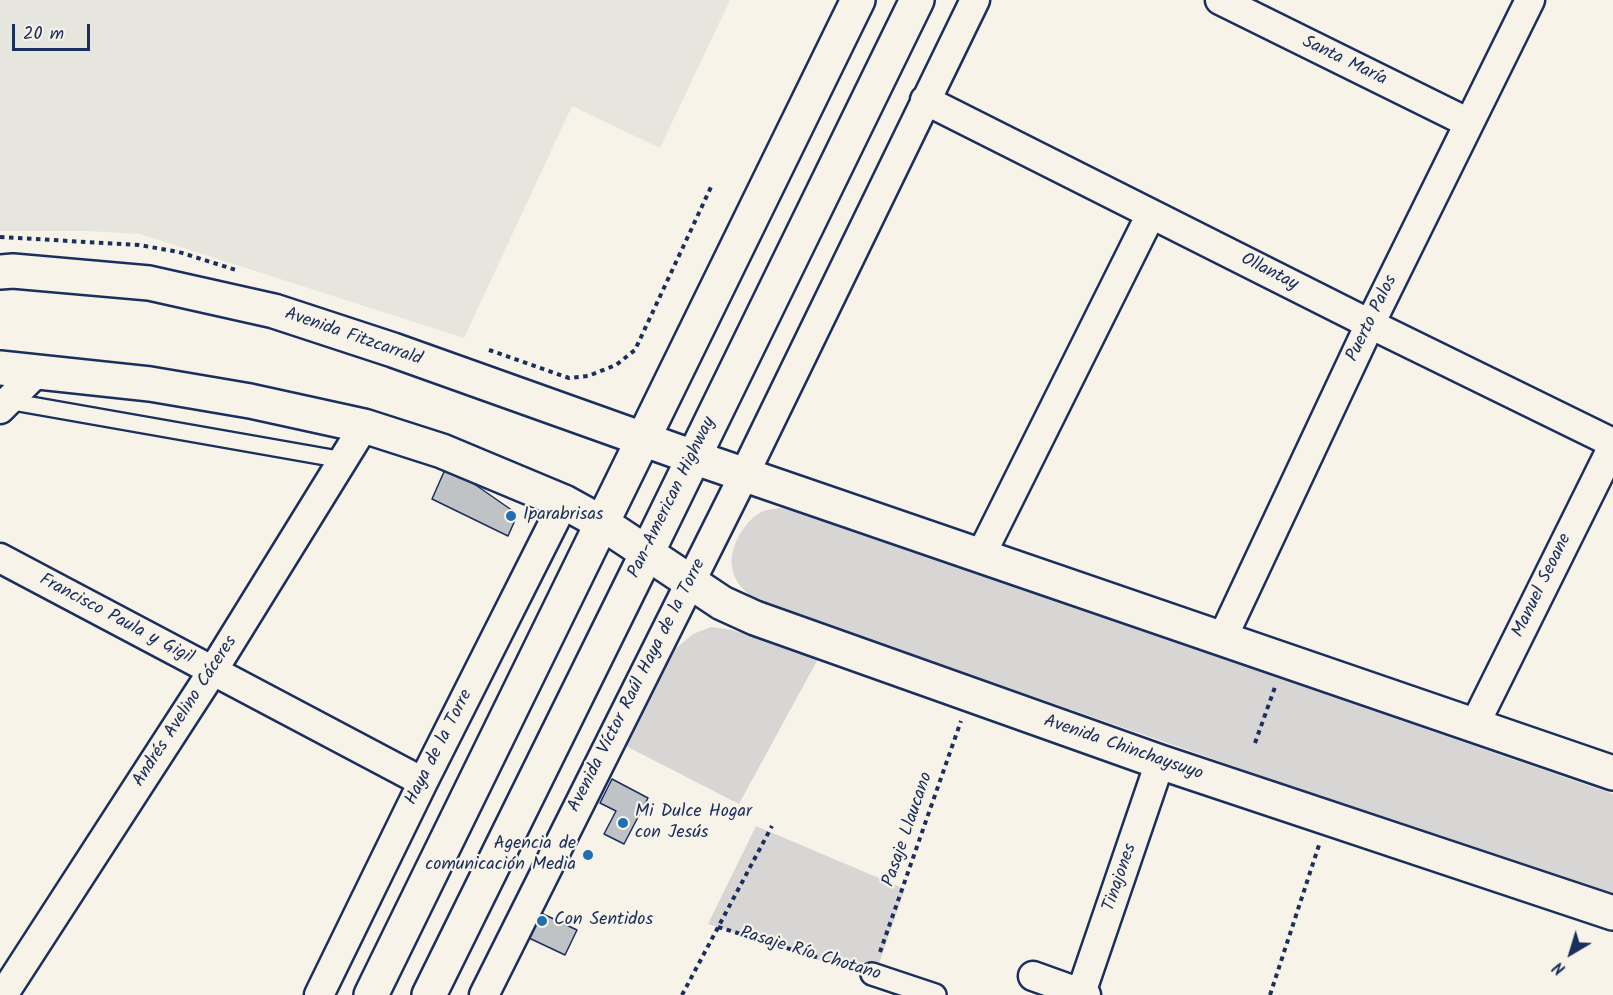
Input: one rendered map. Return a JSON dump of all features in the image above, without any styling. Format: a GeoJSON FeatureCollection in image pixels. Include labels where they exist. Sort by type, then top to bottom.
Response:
{"type":"FeatureCollection","features":[{"type":"Feature","properties":{"kind":"main road"},"geometry":{"type":"LineString","coordinates":[[371,995],[858,0]]}},
{"type":"Feature","properties":{"kind":"main road","name":"Pan-American Highway"},"geometry":{"type":"LineString","coordinates":[[429,995],[917,0]]}},
{"type":"Feature","properties":{"kind":"main road","name":"Avenida Fitzcarrald"},"geometry":{"type":"LineString","coordinates":[[0,272],[13,271],[149,283],[274,311],[393,350],[693,457]]}},
{"type":"Feature","properties":{"kind":"main road"},"geometry":{"type":"LineString","coordinates":[[0,368],[150,384],[250,401],[364,426],[442,451],[564,502],[602,523],[647,553]]}},
{"type":"Feature","properties":{"kind":"main road"},"geometry":{"type":"LineString","coordinates":[[693,457],[1613,773]]}},
{"type":"Feature","properties":{"kind":"main road","name":"Avenida Chinchaysuyo"},"geometry":{"type":"LineString","coordinates":[[647,553],[722,603],[755,618],[1160,762],[1613,914]]}},
{"type":"Feature","properties":{"kind":"street","name":"Avenida Víctor Raúl Haya de la Torre"},"geometry":{"type":"LineString","coordinates":[[484,995],[691,583],[975,0]]}},
{"type":"Feature","properties":{"kind":"street","name":"Santa María"},"geometry":{"type":"LineString","coordinates":[[1220,0],[1251,7],[1469,123]]}},
{"type":"Feature","properties":{"kind":"street","name":"Puerto Palos"},"geometry":{"type":"LineString","coordinates":[[1222,639],[1370,324],[1530,0]]}},
{"type":"Feature","properties":{"kind":"street","name":"Ollantay"},"geometry":{"type":"LineString","coordinates":[[926,100],[1613,444]]}},
{"type":"Feature","properties":{"kind":"street"},"geometry":{"type":"LineString","coordinates":[[980,557],[1151,214]]}},
{"type":"Feature","properties":{"kind":"street"},"geometry":{"type":"LineString","coordinates":[[4,405],[38,371]]}},
{"type":"Feature","properties":{"kind":"street","name":"Andrés Avelino Cáceres"},"geometry":{"type":"LineString","coordinates":[[3,995],[212,672],[364,426]]}},
{"type":"Feature","properties":{"kind":"street","name":"Manuel Seoane"},"geometry":{"type":"LineString","coordinates":[[1474,726],[1613,444]]}},
{"type":"Feature","properties":{"kind":"street","name":"Haya de la Torre"},"geometry":{"type":"LineString","coordinates":[[319,995],[564,502]]}},
{"type":"Feature","properties":{"kind":"street","name":"Francisco Paula y Gigil"},"geometry":{"type":"LineString","coordinates":[[0,558],[423,782]]}},
{"type":"Feature","properties":{"kind":"street","name":"Tinajones"},"geometry":{"type":"LineString","coordinates":[[1083,994],[1160,762]]}},
{"type":"Feature","properties":{"kind":"street","name":"Pasaje Río Chotano"},"geometry":{"type":"LineString","coordinates":[[872,974],[935,995]]}},
{"type":"Feature","properties":{"kind":"street"},"geometry":{"type":"LineString","coordinates":[[1033,976],[1083,994]]}},
{"type":"Feature","properties":{"kind":"lane"},"geometry":{"type":"LineString","coordinates":[[4,405],[344,460]]}},
{"type":"Feature","properties":{"kind":"path"},"geometry":{"type":"LineString","coordinates":[[484,349],[569,378],[588,376],[616,365],[635,350],[711,187]]}},
{"type":"Feature","properties":{"kind":"path"},"geometry":{"type":"LineString","coordinates":[[0,237],[139,245],[179,252],[247,273]]}},
{"type":"Feature","properties":{"kind":"path"},"geometry":{"type":"LineString","coordinates":[[1255,743],[1284,661]]}},
{"type":"Feature","properties":{"kind":"path","name":"Pasaje Llaucano"},"geometry":{"type":"LineString","coordinates":[[872,974],[970,696]]}},
{"type":"Feature","properties":{"kind":"path"},"geometry":{"type":"LineString","coordinates":[[1270,995],[1328,818]]}},
{"type":"Feature","properties":{"kind":"path"},"geometry":{"type":"LineString","coordinates":[[682,995],[772,826]]}},
{"type":"Feature","properties":{"kind":"path","name":"Pasaje Río Chotano"},"geometry":{"type":"LineString","coordinates":[[718,927],[872,974]]}},
{"type":"Feature","properties":{"kind":"shaded area"},"geometry":{"type":"Polygon","coordinates":[[[0,0],[730,0],[660,148],[572,106],[464,338],[140,234],[87,231],[0,231],[0,0]]]}},
{"type":"Feature","properties":{"kind":"shaded area"},"geometry":{"type":"Polygon","coordinates":[[[781,508],[796,511],[1613,794],[1613,898],[756,600],[744,590],[735,577],[732,567],[733,552],[738,537],[752,518],[763,511],[781,508]]]}},
{"type":"Feature","properties":{"kind":"shaded area"},"geometry":{"type":"Polygon","coordinates":[[[711,627],[732,630],[819,657],[739,804],[622,744],[674,650],[693,634],[711,627]]]}},
{"type":"Feature","properties":{"kind":"shaded area"},"geometry":{"type":"Polygon","coordinates":[[[756,826],[905,889],[874,978],[708,924],[756,826]]]}},
{"type":"Feature","properties":{"kind":"building"},"geometry":{"type":"Polygon","coordinates":[[[447,465],[513,511],[516,518],[508,536],[432,499],[447,465]]]}},
{"type":"Feature","properties":{"kind":"building","name":"Mi Dulce Hogar con Jesús"},"geometry":{"type":"Polygon","coordinates":[[[612,779],[648,798],[624,844],[604,834],[616,811],[600,803],[612,779]]]}},
{"type":"Feature","properties":{"kind":"building"},"geometry":{"type":"Polygon","coordinates":[[[541,913],[577,930],[565,955],[529,938],[541,913]]]}},
{"type":"Feature","properties":{"kind":"place","name":"Iparabrisas"},"geometry":{"type":"Point","coordinates":[511,516]}},
{"type":"Feature","properties":{"kind":"place","name":"Mi Dulce Hogar con Jesús"},"geometry":{"type":"Point","coordinates":[623,823]}},
{"type":"Feature","properties":{"kind":"place","name":"Agencia de comunicación Media"},"geometry":{"type":"Point","coordinates":[588,855]}},
{"type":"Feature","properties":{"kind":"place","name":"Con Sentidos"},"geometry":{"type":"Point","coordinates":[542,921]}}]}
